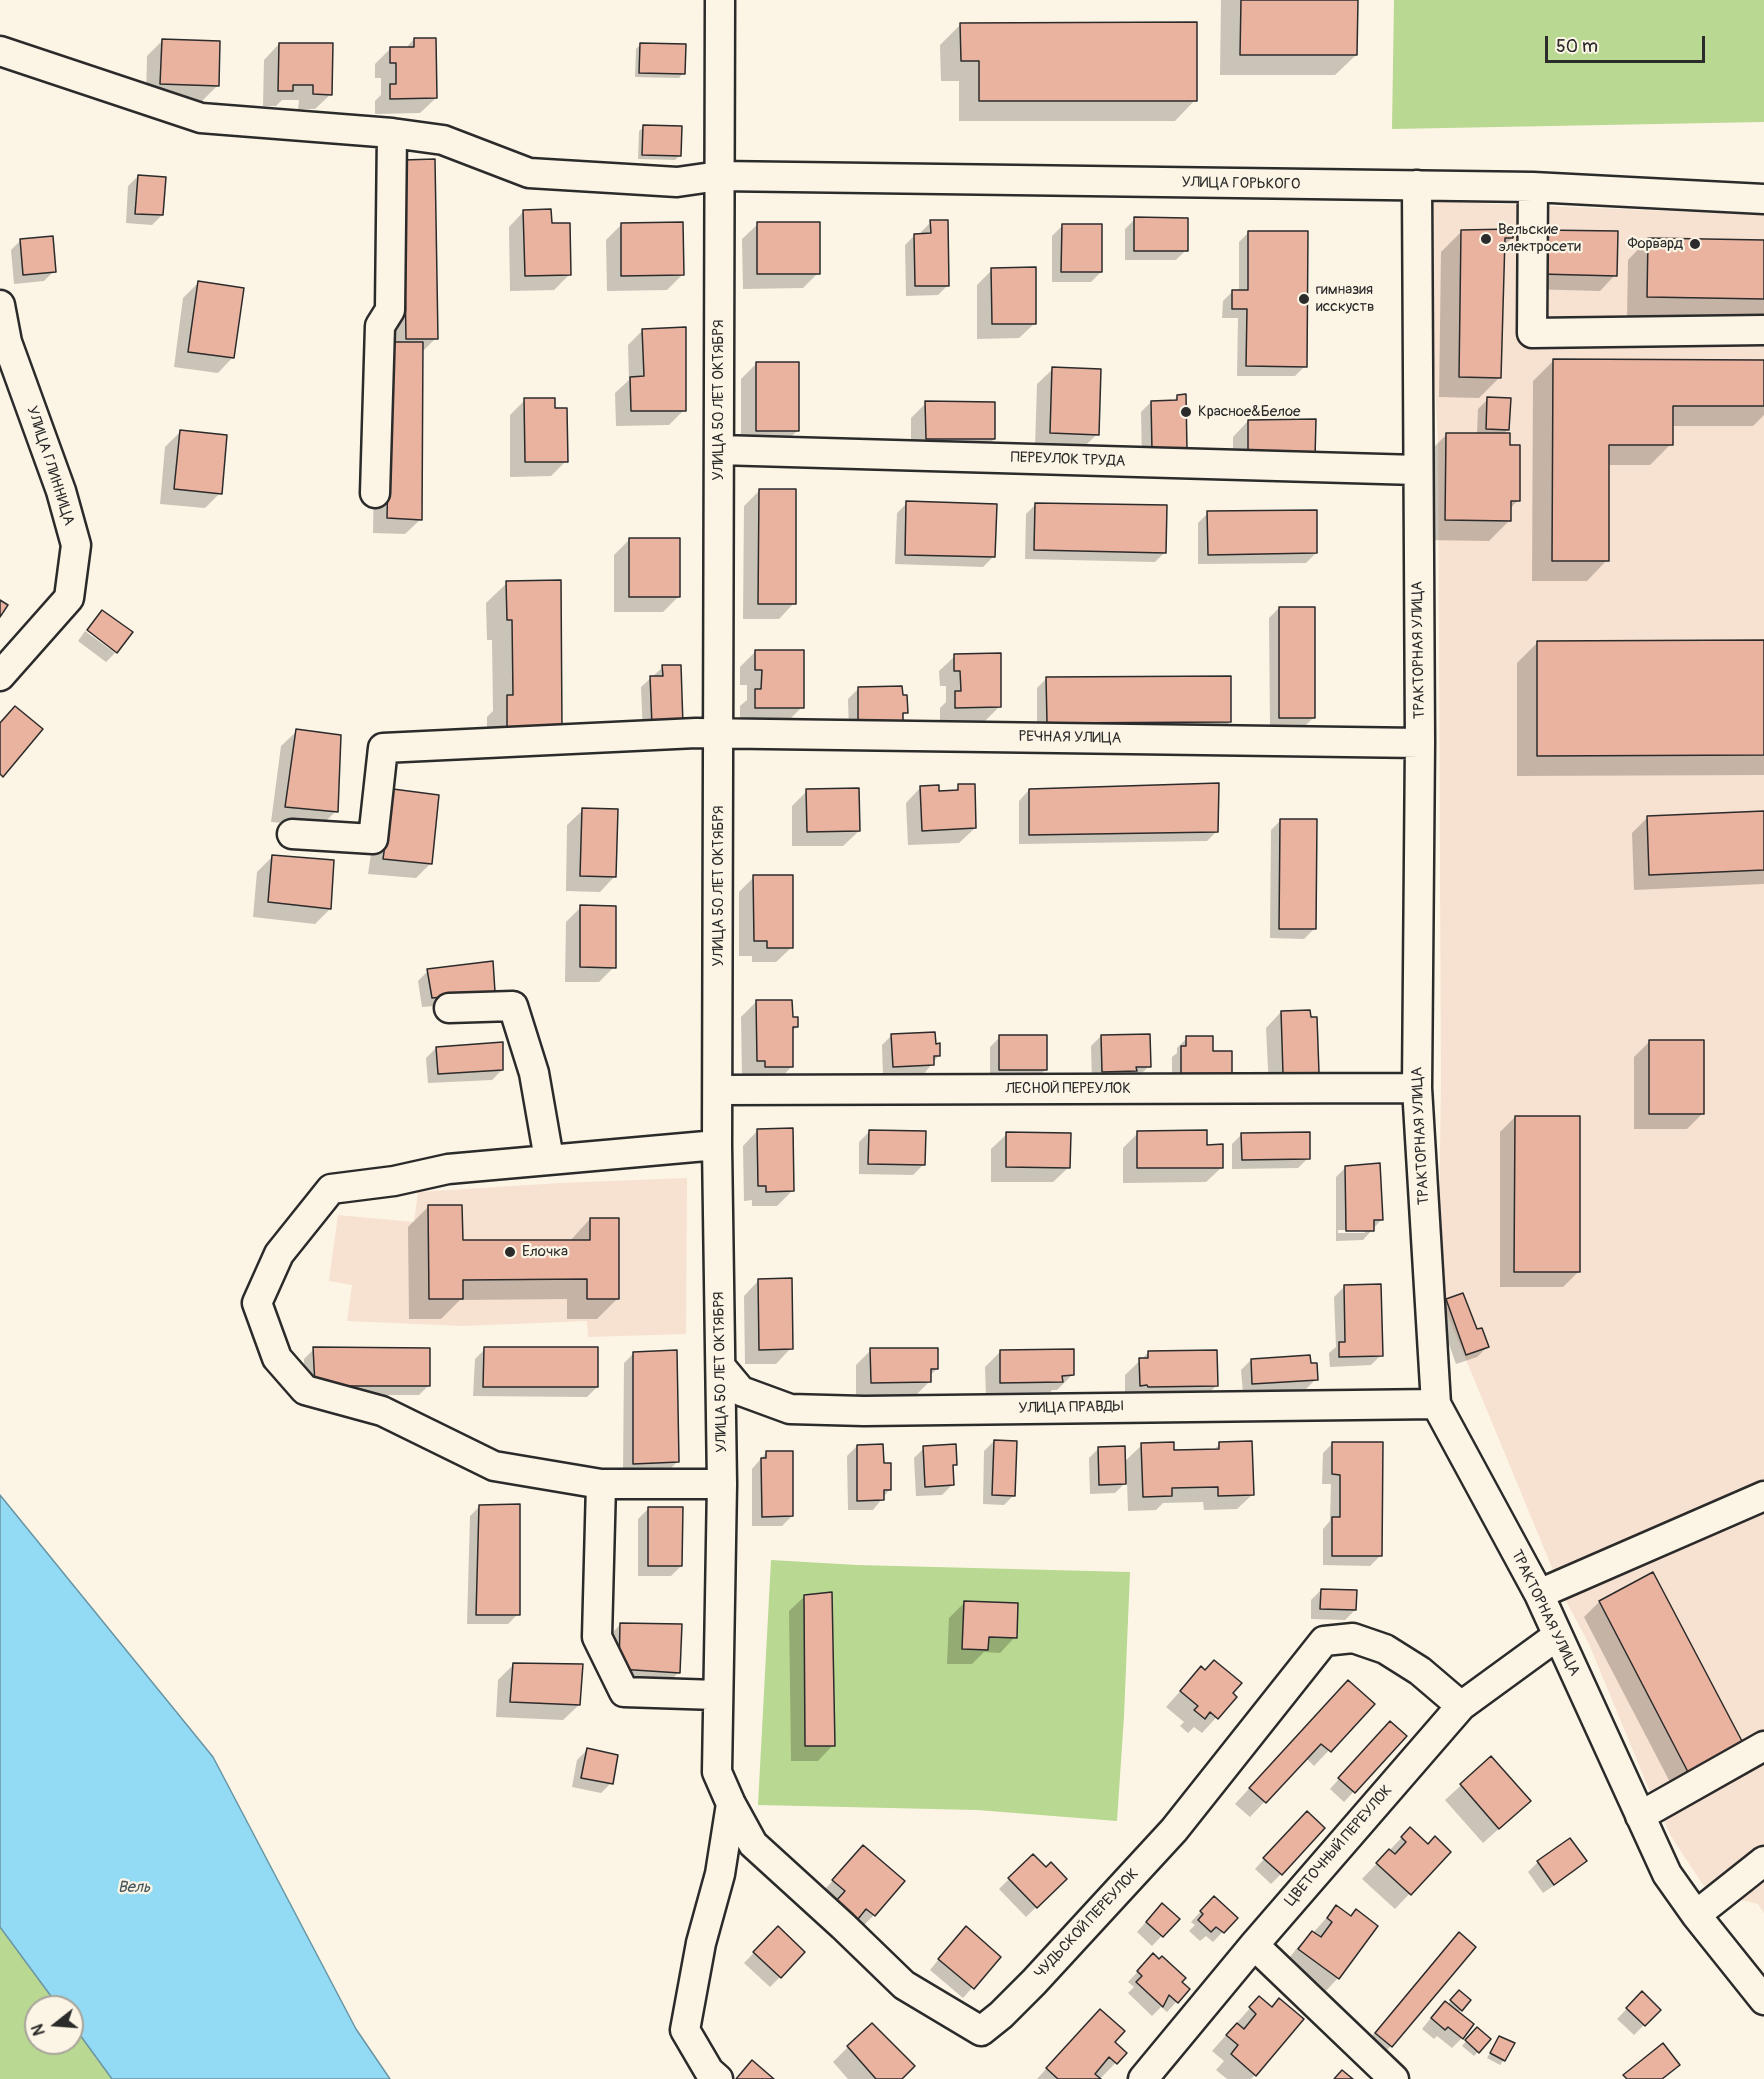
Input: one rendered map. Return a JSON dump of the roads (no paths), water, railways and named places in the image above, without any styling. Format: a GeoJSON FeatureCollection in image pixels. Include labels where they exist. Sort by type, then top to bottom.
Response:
{"type":"FeatureCollection","features":[{"type":"Feature","properties":{"kind":"street","name":"УЛИЦА 50 ЛЕТ ОКТЯБРЯ"},"geometry":{"type":"LineString","coordinates":[[717,1772],[722,1484],[717,1145],[720,0]]}},
{"type":"Feature","properties":{"kind":"street","name":"УЛИЦА ГОРЬКОГО"},"geometry":{"type":"LineString","coordinates":[[0,51],[201,118],[392,133],[443,140],[529,172],[677,182],[718,176],[1533,187],[1764,199]]}},
{"type":"Feature","properties":{"kind":"street"},"geometry":{"type":"LineString","coordinates":[[375,493],[380,326],[390,310],[392,133]]}},
{"type":"Feature","properties":{"kind":"street","name":"ТРАКТОРНАЯ УЛИЦА"},"geometry":{"type":"LineString","coordinates":[[1417,185],[1420,743],[1418,1088],[1436,1404],[1539,1594],[1667,1874],[1696,1915],[1764,2000]]}},
{"type":"Feature","properties":{"kind":"street"},"geometry":{"type":"LineString","coordinates":[[1533,187],[1532,333],[1764,330]]}},
{"type":"Feature","properties":{"kind":"street","name":"УЛИЦА ГЛИННИЦА"},"geometry":{"type":"LineString","coordinates":[[0,305],[7,342],[61,491],[75,545],[69,598],[0,676]]}},
{"type":"Feature","properties":{"kind":"street","name":"ПЕРЕУЛОК ТРУДА"},"geometry":{"type":"LineString","coordinates":[[719,450],[1417,470]]}},
{"type":"Feature","properties":{"kind":"street","name":"РЕЧНАЯ УЛИЦА"},"geometry":{"type":"LineString","coordinates":[[292,834],[373,839],[383,748],[696,733],[1420,743]]}},
{"type":"Feature","properties":{"kind":"street"},"geometry":{"type":"LineString","coordinates":[[448,1008],[513,1006],[534,1073],[549,1159]]}},
{"type":"Feature","properties":{"kind":"street","name":"ЛЕСНОЙ ПЕРЕУЛОК"},"geometry":{"type":"LineString","coordinates":[[718,1090],[1418,1088]]}},
{"type":"Feature","properties":{"kind":"street"},"geometry":{"type":"LineString","coordinates":[[717,1145],[448,1169],[394,1181],[331,1189],[279,1254],[257,1303],[277,1358],[305,1390],[382,1411],[494,1466],[601,1484],[722,1484]]}},
{"type":"Feature","properties":{"kind":"street","name":"УЛИЦА ПРАВДЫ"},"geometry":{"type":"LineString","coordinates":[[721,1367],[741,1391],[790,1409],[864,1411],[1436,1404]]}},
{"type":"Feature","properties":{"kind":"street"},"geometry":{"type":"LineString","coordinates":[[601,1484],[597,1637],[624,1692],[717,1695]]}},
{"type":"Feature","properties":{"kind":"street"},"geometry":{"type":"LineString","coordinates":[[1539,1594],[1764,1496]]}},
{"type":"Feature","properties":{"kind":"street","name":"ЦВЕТОЧНЫЙ ПЕРЕУЛОК"},"geometry":{"type":"LineString","coordinates":[[1143,2079],[1254,1945],[1461,1706],[1557,1636]]}},
{"type":"Feature","properties":{"kind":"street","name":"ЧУДЬСКОЙ ПЕРЕУЛОК"},"geometry":{"type":"LineString","coordinates":[[717,1772],[753,1844],[904,1985],[981,2031],[1001,2015],[1034,1982],[1174,1830],[1324,1641],[1353,1638],[1385,1649],[1420,1671],[1461,1706]]}},
{"type":"Feature","properties":{"kind":"street"},"geometry":{"type":"LineString","coordinates":[[1640,1816],[1764,1746]]}},
{"type":"Feature","properties":{"kind":"street"},"geometry":{"type":"LineString","coordinates":[[718,2079],[710,2071],[685,2030],[701,1943],[720,1874],[731,1804]]}},
{"type":"Feature","properties":{"kind":"street"},"geometry":{"type":"LineString","coordinates":[[1696,1915],[1764,1861]]}},
{"type":"Feature","properties":{"kind":"street"},"geometry":{"type":"LineString","coordinates":[[1254,1945],[1394,2079]]}},
{"type":"Feature","properties":{"kind":"water","name":"Вель"},"geometry":{"type":"Polygon","coordinates":[[[0,1495],[213,1757],[356,2029],[390,2079],[112,2079],[84,2040],[84,1995],[50,1995],[0,1927],[0,1495]]]}},
{"type":"Feature","properties":{"kind":"place","name":"Вельские электросети"},"geometry":{"type":"Point","coordinates":[1486,239]}},
{"type":"Feature","properties":{"kind":"place","name":"Форвард"},"geometry":{"type":"Point","coordinates":[1695,244]}},
{"type":"Feature","properties":{"kind":"place","name":"гимназия исскуств"},"geometry":{"type":"Point","coordinates":[1304,299]}},
{"type":"Feature","properties":{"kind":"place","name":"Красное&Белое"},"geometry":{"type":"Point","coordinates":[1186,412]}},
{"type":"Feature","properties":{"kind":"place","name":"Елочка"},"geometry":{"type":"Point","coordinates":[510,1252]}}]}
